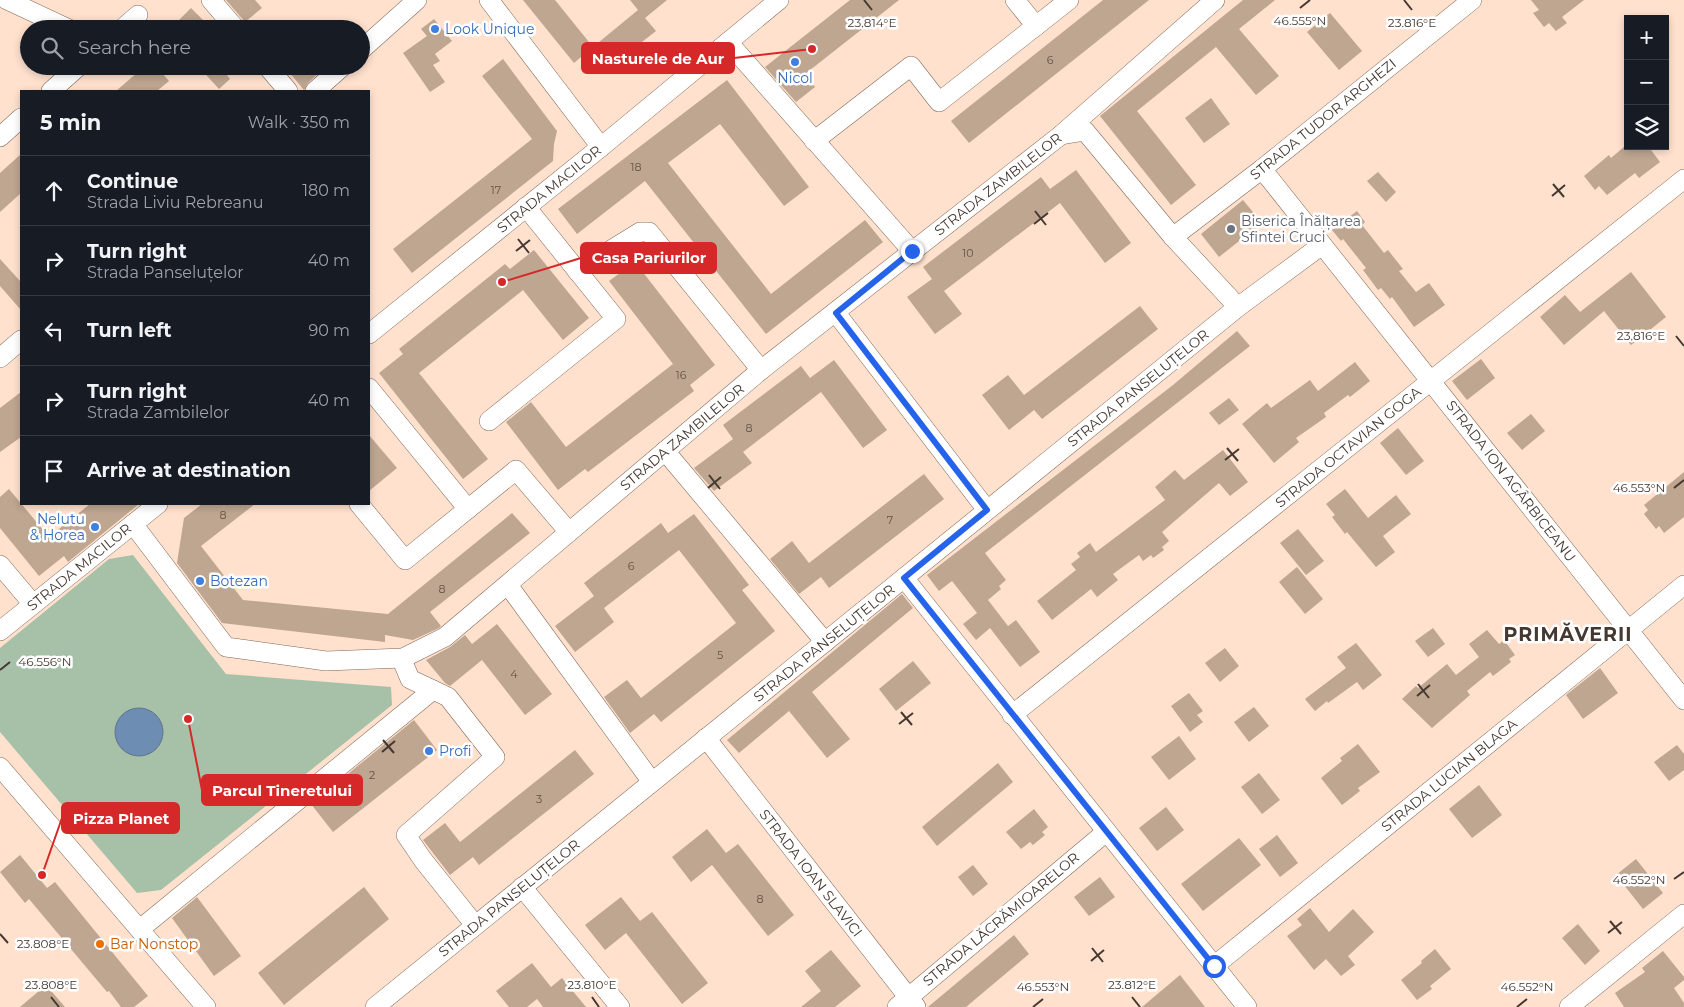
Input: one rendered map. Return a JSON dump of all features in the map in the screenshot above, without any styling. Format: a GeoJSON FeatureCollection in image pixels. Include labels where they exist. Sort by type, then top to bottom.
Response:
{"type":"FeatureCollection","features":[{"type":"Feature","properties":{"kind":"street"},"geometry":{"type":"LineString","coordinates":[[7,0],[50,20]]}},
{"type":"Feature","properties":{"kind":"street"},"geometry":{"type":"LineString","coordinates":[[211,0],[228,20]]}},
{"type":"Feature","properties":{"kind":"street"},"geometry":{"type":"LineString","coordinates":[[370,42],[417,0]]}},
{"type":"Feature","properties":{"kind":"street"},"geometry":{"type":"LineString","coordinates":[[489,0],[601,147]]}},
{"type":"Feature","properties":{"kind":"street","name":"STRADA MACILOR"},"geometry":{"type":"LineString","coordinates":[[370,333],[601,147],[779,0]]}},
{"type":"Feature","properties":{"kind":"street"},"geometry":{"type":"LineString","coordinates":[[1015,0],[1036,26]]}},
{"type":"Feature","properties":{"kind":"street"},"geometry":{"type":"LineString","coordinates":[[814,142],[911,66],[939,102],[1069,0]]}},
{"type":"Feature","properties":{"kind":"street","name":"STRADA TUDOR ARGHEZI"},"geometry":{"type":"LineString","coordinates":[[1173,237],[1262,169],[1472,0]]}},
{"type":"Feature","properties":{"kind":"street","name":"STRADA ZAMBILELOR"},"geometry":{"type":"LineString","coordinates":[[133,524],[226,647],[326,662],[404,658],[445,638],[761,370],[1061,135],[1214,1]]}},
{"type":"Feature","properties":{"kind":"street"},"geometry":{"type":"LineString","coordinates":[[132,20],[138,15]]}},
{"type":"Feature","properties":{"kind":"street"},"geometry":{"type":"LineString","coordinates":[[728,42],[814,142],[912,251]]}},
{"type":"Feature","properties":{"kind":"street"},"geometry":{"type":"LineString","coordinates":[[52,90],[69,75]]}},
{"type":"Feature","properties":{"kind":"street"},"geometry":{"type":"LineString","coordinates":[[275,75],[287,90]]}},
{"type":"Feature","properties":{"kind":"street"},"geometry":{"type":"LineString","coordinates":[[316,90],[333,75]]}},
{"type":"Feature","properties":{"kind":"street"},"geometry":{"type":"LineString","coordinates":[[0,137],[20,119]]}},
{"type":"Feature","properties":{"kind":"street"},"geometry":{"type":"LineString","coordinates":[[1061,135],[1085,131],[1173,237],[1238,307]]}},
{"type":"Feature","properties":{"kind":"street","name":"STRADA ION AGÂRBICEANU"},"geometry":{"type":"LineString","coordinates":[[1262,169],[1684,700]]}},
{"type":"Feature","properties":{"kind":"street","name":"STRADA OCTAVIAN GOGA"},"geometry":{"type":"LineString","coordinates":[[1012,715],[1684,179]]}},
{"type":"Feature","properties":{"kind":"street"},"geometry":{"type":"LineString","coordinates":[[489,421],[616,319],[526,207]]}},
{"type":"Feature","properties":{"kind":"street"},"geometry":{"type":"LineString","coordinates":[[577,271],[640,232],[648,232],[761,370]]}},
{"type":"Feature","properties":{"kind":"street","name":"STRADA PANSELUȚELOR"},"geometry":{"type":"LineString","coordinates":[[375,1007],[1238,307],[1322,245]]}},
{"type":"Feature","properties":{"kind":"street"},"geometry":{"type":"LineString","coordinates":[[836,313],[987,510]]}},
{"type":"Feature","properties":{"kind":"street"},"geometry":{"type":"LineString","coordinates":[[0,358],[20,341]]}},
{"type":"Feature","properties":{"kind":"street"},"geometry":{"type":"LineString","coordinates":[[370,389],[468,509]]}},
{"type":"Feature","properties":{"kind":"street"},"geometry":{"type":"LineString","coordinates":[[665,451],[825,642]]}},
{"type":"Feature","properties":{"kind":"street"},"geometry":{"type":"LineString","coordinates":[[360,505],[405,560],[516,470],[569,532]]}},
{"type":"Feature","properties":{"kind":"street","name":"STRADA MACILOR"},"geometry":{"type":"LineString","coordinates":[[0,631],[157,505]]}},
{"type":"Feature","properties":{"kind":"street"},"geometry":{"type":"LineString","coordinates":[[0,565],[32,604]]}},
{"type":"Feature","properties":{"kind":"street"},"geometry":{"type":"LineString","coordinates":[[904,578],[1248,1007]]}},
{"type":"Feature","properties":{"kind":"street"},"geometry":{"type":"LineString","coordinates":[[508,585],[652,782]]}},
{"type":"Feature","properties":{"kind":"street","name":"STRADA LUCIAN BLAGA"},"geometry":{"type":"LineString","coordinates":[[1214,966],[1684,585]]}},
{"type":"Feature","properties":{"kind":"street"},"geometry":{"type":"LineString","coordinates":[[404,658],[402,660],[410,679],[448,698],[495,757],[406,835],[423,860],[475,925]]}},
{"type":"Feature","properties":{"kind":"street"},"geometry":{"type":"LineString","coordinates":[[140,929],[433,690]]}},
{"type":"Feature","properties":{"kind":"street","name":"STRADA IOAN SLAVICI"},"geometry":{"type":"LineString","coordinates":[[706,738],[907,1004]]}},
{"type":"Feature","properties":{"kind":"street"},"geometry":{"type":"LineString","coordinates":[[0,767],[206,1007]]}},
{"type":"Feature","properties":{"kind":"street","name":"STRADA LĂCRĂMIOARELOR"},"geometry":{"type":"LineString","coordinates":[[907,1004],[1106,832]]}},
{"type":"Feature","properties":{"kind":"street"},"geometry":{"type":"LineString","coordinates":[[522,887],[620,1007]]}},
{"type":"Feature","properties":{"kind":"street"},"geometry":{"type":"LineString","coordinates":[[1569,1007],[1684,914]]}},
{"type":"Feature","properties":{"kind":"green space"},"geometry":{"type":"Polygon","coordinates":[[[133,555],[226,674],[391,687],[392,705],[161,890],[137,893],[0,732],[0,648],[109,559],[133,555]]]}},
{"type":"Feature","properties":{"kind":"water"},"geometry":{"type":"Polygon","coordinates":[[[139,708],[148,710],[156,715],[161,723],[163,732],[161,741],[156,749],[148,754],[139,756],[130,754],[122,749],[117,741],[115,732],[117,723],[122,715],[130,710],[139,708]]]}},
{"type":"Feature","properties":{"kind":"building"},"geometry":{"type":"Polygon","coordinates":[[[226,0],[255,0],[262,8],[247,20],[243,20],[226,0]]]}},
{"type":"Feature","properties":{"kind":"building"},"geometry":{"type":"Polygon","coordinates":[[[523,0],[555,0],[593,47],[574,63],[523,0]]]}},
{"type":"Feature","properties":{"kind":"building"},"geometry":{"type":"Polygon","coordinates":[[[630,0],[667,0],[645,18],[656,31],[610,67],[593,47],[638,10],[630,0]]]}},
{"type":"Feature","properties":{"kind":"building"},"geometry":{"type":"Polygon","coordinates":[[[850,0],[899,0],[805,74],[815,87],[796,102],[765,67],[850,0]]]}},
{"type":"Feature","properties":{"kind":"building"},"geometry":{"type":"Polygon","coordinates":[[[1103,0],[1149,0],[969,143],[951,121],[1103,0]]]}},
{"type":"Feature","properties":{"kind":"building"},"geometry":{"type":"Polygon","coordinates":[[[1243,0],[1275,0],[1239,29],[1279,76],[1256,95],[1216,47],[1137,111],[1196,185],[1171,205],[1100,116],[1243,0]]]}},
{"type":"Feature","properties":{"kind":"building"},"geometry":{"type":"Polygon","coordinates":[[[1531,0],[1584,0],[1562,17],[1567,23],[1556,31],[1549,23],[1544,27],[1533,13],[1539,10],[1531,0]]]}},
{"type":"Feature","properties":{"kind":"building"},"geometry":{"type":"Polygon","coordinates":[[[191,8],[203,20],[179,20],[191,8]]]}},
{"type":"Feature","properties":{"kind":"building"},"geometry":{"type":"Polygon","coordinates":[[[1330,13],[1362,51],[1339,70],[1307,32],[1330,13]]]}},
{"type":"Feature","properties":{"kind":"building"},"geometry":{"type":"Polygon","coordinates":[[[434,19],[452,41],[435,54],[440,61],[433,65],[445,82],[430,92],[403,53],[427,36],[421,29],[434,19]]]}},
{"type":"Feature","properties":{"kind":"building"},"geometry":{"type":"Polygon","coordinates":[[[503,59],[557,131],[553,161],[412,273],[393,249],[532,139],[482,76],[503,59]]]}},
{"type":"Feature","properties":{"kind":"building"},"geometry":{"type":"Polygon","coordinates":[[[135,75],[164,75],[169,81],[158,90],[117,90],[135,75]]]}},
{"type":"Feature","properties":{"kind":"building"},"geometry":{"type":"Polygon","coordinates":[[[206,75],[227,75],[230,79],[219,89],[206,75]]]}},
{"type":"Feature","properties":{"kind":"building"},"geometry":{"type":"Polygon","coordinates":[[[292,75],[316,75],[304,90],[292,75]]]}},
{"type":"Feature","properties":{"kind":"building"},"geometry":{"type":"Polygon","coordinates":[[[727,80],[809,187],[784,206],[720,124],[668,163],[771,294],[865,220],[883,242],[766,334],[645,181],[577,234],[558,209],[727,80]]]}},
{"type":"Feature","properties":{"kind":"building"},"geometry":{"type":"Polygon","coordinates":[[[1211,98],[1230,124],[1204,143],[1185,118],[1211,98]]]}},
{"type":"Feature","properties":{"kind":"building"},"geometry":{"type":"Polygon","coordinates":[[[1624,147],[1624,150],[1651,150],[1660,162],[1639,178],[1635,173],[1607,195],[1599,186],[1595,190],[1584,176],[1609,155],[1611,158],[1624,147]]]}},
{"type":"Feature","properties":{"kind":"building"},"geometry":{"type":"Polygon","coordinates":[[[20,155],[20,194],[0,212],[0,173],[20,155]]]}},
{"type":"Feature","properties":{"kind":"building"},"geometry":{"type":"Polygon","coordinates":[[[1076,170],[1131,243],[1105,263],[1060,203],[944,291],[962,314],[935,334],[907,297],[932,279],[923,267],[1041,177],[1050,189],[1076,170]]]}},
{"type":"Feature","properties":{"kind":"building"},"geometry":{"type":"Polygon","coordinates":[[[1378,172],[1396,192],[1386,202],[1367,181],[1378,172]]]}},
{"type":"Feature","properties":{"kind":"building","name":"Biserica Înălțarea Sfintei Cruci"},"geometry":{"type":"Polygon","coordinates":[[[1243,200],[1262,223],[1219,257],[1201,234],[1243,200]]]}},
{"type":"Feature","properties":{"kind":"building"},"geometry":{"type":"Polygon","coordinates":[[[1357,211],[1365,222],[1362,225],[1384,253],[1388,250],[1403,269],[1399,271],[1416,292],[1429,283],[1445,305],[1414,327],[1392,297],[1390,299],[1381,288],[1378,290],[1363,270],[1366,268],[1343,239],[1341,241],[1332,230],[1357,211]]]}},
{"type":"Feature","properties":{"kind":"building"},"geometry":{"type":"Polygon","coordinates":[[[534,250],[589,318],[563,340],[523,290],[419,373],[488,459],[463,479],[379,373],[403,354],[399,349],[505,264],[510,269],[534,250]]]}},
{"type":"Feature","properties":{"kind":"building"},"geometry":{"type":"Polygon","coordinates":[[[0,259],[20,281],[20,309],[0,286],[0,259]]]}},
{"type":"Feature","properties":{"kind":"building"},"geometry":{"type":"Polygon","coordinates":[[[635,262],[715,365],[690,385],[694,391],[588,472],[585,469],[558,490],[506,422],[531,402],[566,447],[673,364],[609,281],[635,262]]]}},
{"type":"Feature","properties":{"kind":"building"},"geometry":{"type":"Polygon","coordinates":[[[1631,272],[1666,317],[1631,345],[1604,311],[1564,345],[1540,317],[1565,295],[1580,312],[1631,272]]]}},
{"type":"Feature","properties":{"kind":"building"},"geometry":{"type":"Polygon","coordinates":[[[1140,306],[1158,329],[1042,419],[1034,410],[1009,430],[982,395],[1008,375],[1024,395],[1140,306]]]}},
{"type":"Feature","properties":{"kind":"building"},"geometry":{"type":"Polygon","coordinates":[[[1237,331],[1250,346],[985,553],[1006,580],[999,586],[1001,589],[988,600],[1008,626],[1016,620],[1040,652],[1020,667],[990,628],[976,640],[963,624],[977,613],[952,581],[939,591],[927,575],[1173,385],[1237,331]]]}},
{"type":"Feature","properties":{"kind":"building"},"geometry":{"type":"Polygon","coordinates":[[[1481,359],[1495,378],[1467,400],[1452,381],[1481,359]]]}},
{"type":"Feature","properties":{"kind":"building"},"geometry":{"type":"Polygon","coordinates":[[[834,360],[887,430],[863,448],[821,392],[743,452],[752,463],[714,491],[694,468],[733,439],[723,425],[801,366],[810,378],[834,360]]]}},
{"type":"Feature","properties":{"kind":"building"},"geometry":{"type":"Polygon","coordinates":[[[1355,362],[1370,381],[1350,397],[1348,395],[1324,413],[1326,417],[1296,438],[1299,442],[1274,463],[1242,424],[1267,403],[1271,408],[1310,380],[1318,391],[1355,362]]]}},
{"type":"Feature","properties":{"kind":"building"},"geometry":{"type":"Polygon","coordinates":[[[20,393],[20,438],[0,452],[0,408],[20,393]]]}},
{"type":"Feature","properties":{"kind":"building"},"geometry":{"type":"Polygon","coordinates":[[[1229,398],[1239,410],[1219,425],[1209,413],[1229,398]]]}},
{"type":"Feature","properties":{"kind":"building"},"geometry":{"type":"Polygon","coordinates":[[[1531,414],[1545,431],[1522,450],[1507,433],[1531,414]]]}},
{"type":"Feature","properties":{"kind":"building"},"geometry":{"type":"Polygon","coordinates":[[[1398,428],[1424,461],[1406,475],[1380,443],[1398,428]]]}},
{"type":"Feature","properties":{"kind":"building"},"geometry":{"type":"Polygon","coordinates":[[[370,436],[397,468],[370,490],[370,436]]]}},
{"type":"Feature","properties":{"kind":"building"},"geometry":{"type":"Polygon","coordinates":[[[1223,450],[1248,482],[1230,496],[1219,483],[1162,532],[1169,541],[1162,547],[1164,550],[1153,558],[1151,555],[1143,561],[1139,555],[1113,574],[1118,580],[1097,597],[1091,589],[1052,620],[1037,601],[1076,570],[1071,564],[1080,557],[1077,553],[1090,543],[1096,552],[1165,500],[1155,487],[1175,470],[1184,480],[1223,450]]]}},
{"type":"Feature","properties":{"kind":"building"},"geometry":{"type":"Polygon","coordinates":[[[1684,472],[1684,517],[1664,533],[1659,526],[1656,529],[1644,514],[1648,510],[1644,505],[1684,472]]]}},
{"type":"Feature","properties":{"kind":"building"},"geometry":{"type":"Polygon","coordinates":[[[924,474],[944,499],[829,588],[821,577],[799,594],[770,559],[792,541],[809,563],[924,474]]]}},
{"type":"Feature","properties":{"kind":"building"},"geometry":{"type":"Polygon","coordinates":[[[9,489],[20,502],[20,505],[22,505],[49,537],[89,505],[138,505],[68,562],[64,556],[39,576],[0,528],[0,497],[9,489]]]}},
{"type":"Feature","properties":{"kind":"building"},"geometry":{"type":"Polygon","coordinates":[[[1345,489],[1368,518],[1396,495],[1411,514],[1383,536],[1395,552],[1376,567],[1347,532],[1345,534],[1332,517],[1335,515],[1326,504],[1345,489]]]}},
{"type":"Feature","properties":{"kind":"building"},"geometry":{"type":"Polygon","coordinates":[[[201,505],[254,505],[201,546],[243,600],[388,614],[512,513],[530,533],[430,612],[441,626],[439,628],[413,640],[385,635],[385,642],[222,623],[177,563],[184,518],[201,505]]]}},
{"type":"Feature","properties":{"kind":"building"},"geometry":{"type":"Polygon","coordinates":[[[694,514],[749,585],[742,590],[775,631],[661,722],[654,714],[630,733],[604,697],[627,680],[641,698],[736,623],[679,550],[604,608],[614,622],[575,652],[555,626],[594,596],[584,583],[661,523],[668,533],[694,514]]]}},
{"type":"Feature","properties":{"kind":"building"},"geometry":{"type":"Polygon","coordinates":[[[1298,529],[1324,561],[1306,575],[1280,543],[1298,529]]]}},
{"type":"Feature","properties":{"kind":"building"},"geometry":{"type":"Polygon","coordinates":[[[1297,567],[1323,599],[1305,614],[1279,582],[1297,567]]]}},
{"type":"Feature","properties":{"kind":"building"},"geometry":{"type":"Polygon","coordinates":[[[902,594],[913,608],[812,692],[850,739],[827,758],[789,711],[739,753],[727,740],[902,594]]]}},
{"type":"Feature","properties":{"kind":"building"},"geometry":{"type":"Polygon","coordinates":[[[497,624],[552,694],[525,715],[482,660],[450,686],[445,683],[426,660],[450,647],[465,635],[472,644],[497,624]]]}},
{"type":"Feature","properties":{"kind":"building"},"geometry":{"type":"Polygon","coordinates":[[[1433,628],[1445,644],[1428,657],[1415,641],[1433,628]]]}},
{"type":"Feature","properties":{"kind":"building"},"geometry":{"type":"Polygon","coordinates":[[[1487,630],[1499,644],[1504,640],[1515,655],[1509,659],[1511,662],[1493,676],[1490,672],[1467,691],[1470,695],[1432,728],[1402,699],[1416,686],[1418,688],[1447,664],[1456,675],[1479,657],[1469,644],[1487,630]]]}},
{"type":"Feature","properties":{"kind":"building"},"geometry":{"type":"Polygon","coordinates":[[[1356,643],[1382,675],[1363,690],[1357,682],[1315,711],[1305,699],[1346,668],[1337,657],[1356,643]]]}},
{"type":"Feature","properties":{"kind":"building"},"geometry":{"type":"Polygon","coordinates":[[[1225,648],[1239,666],[1220,682],[1205,663],[1225,648]]]}},
{"type":"Feature","properties":{"kind":"building"},"geometry":{"type":"Polygon","coordinates":[[[913,661],[931,683],[896,711],[879,689],[913,661]]]}},
{"type":"Feature","properties":{"kind":"building"},"geometry":{"type":"Polygon","coordinates":[[[1600,668],[1618,693],[1583,719],[1566,695],[1600,668]]]}},
{"type":"Feature","properties":{"kind":"building"},"geometry":{"type":"Polygon","coordinates":[[[1189,693],[1203,711],[1197,715],[1203,722],[1190,732],[1171,706],[1189,693]]]}},
{"type":"Feature","properties":{"kind":"building"},"geometry":{"type":"Polygon","coordinates":[[[1254,707],[1269,726],[1249,742],[1234,722],[1254,707]]]}},
{"type":"Feature","properties":{"kind":"building"},"geometry":{"type":"Polygon","coordinates":[[[414,720],[437,750],[333,832],[311,804],[414,720]]]}},
{"type":"Feature","properties":{"kind":"building"},"geometry":{"type":"Polygon","coordinates":[[[1179,736],[1196,759],[1169,780],[1151,757],[1179,736]]]}},
{"type":"Feature","properties":{"kind":"building"},"geometry":{"type":"Polygon","coordinates":[[[1358,744],[1380,772],[1358,788],[1360,791],[1342,805],[1321,778],[1342,761],[1340,758],[1358,744]]]}},
{"type":"Feature","properties":{"kind":"building"},"geometry":{"type":"Polygon","coordinates":[[[1677,745],[1684,754],[1684,770],[1669,781],[1654,762],[1677,745]]]}},
{"type":"Feature","properties":{"kind":"building"},"geometry":{"type":"Polygon","coordinates":[[[575,750],[594,774],[479,865],[473,857],[450,875],[423,840],[445,823],[460,842],[575,750]]]}},
{"type":"Feature","properties":{"kind":"building"},"geometry":{"type":"Polygon","coordinates":[[[998,763],[1013,782],[937,846],[922,827],[998,763]]]}},
{"type":"Feature","properties":{"kind":"building"},"geometry":{"type":"Polygon","coordinates":[[[1259,773],[1280,800],[1262,814],[1241,787],[1259,773]]]}},
{"type":"Feature","properties":{"kind":"building"},"geometry":{"type":"Polygon","coordinates":[[[1479,785],[1502,815],[1472,838],[1449,809],[1479,785]]]}},
{"type":"Feature","properties":{"kind":"building"},"geometry":{"type":"Polygon","coordinates":[[[1166,807],[1184,830],[1157,851],[1139,828],[1166,807]]]}},
{"type":"Feature","properties":{"kind":"building"},"geometry":{"type":"Polygon","coordinates":[[[1034,809],[1048,827],[1042,832],[1045,835],[1033,845],[1030,842],[1021,849],[1006,832],[1034,809]]]}},
{"type":"Feature","properties":{"kind":"building"},"geometry":{"type":"Polygon","coordinates":[[[707,829],[726,853],[738,844],[794,915],[768,936],[712,865],[691,882],[672,857],[707,829]]]}},
{"type":"Feature","properties":{"kind":"building"},"geometry":{"type":"Polygon","coordinates":[[[1277,835],[1298,863],[1280,877],[1259,849],[1277,835]]]}},
{"type":"Feature","properties":{"kind":"building"},"geometry":{"type":"Polygon","coordinates":[[[1239,838],[1261,865],[1203,911],[1181,884],[1239,838]]]}},
{"type":"Feature","properties":{"kind":"building"},"geometry":{"type":"Polygon","coordinates":[[[20,855],[47,888],[55,882],[148,996],[134,1007],[121,1007],[29,899],[25,903],[0,872],[20,855]]]}},
{"type":"Feature","properties":{"kind":"building"},"geometry":{"type":"Polygon","coordinates":[[[1636,859],[1663,893],[1643,909],[1616,875],[1636,859]]]}},
{"type":"Feature","properties":{"kind":"building"},"geometry":{"type":"Polygon","coordinates":[[[973,865],[988,884],[973,896],[958,877],[973,865]]]}},
{"type":"Feature","properties":{"kind":"building"},"geometry":{"type":"Polygon","coordinates":[[[1100,877],[1115,897],[1089,916],[1074,897],[1100,877]]]}},
{"type":"Feature","properties":{"kind":"building"},"geometry":{"type":"Polygon","coordinates":[[[364,887],[389,919],[284,1005],[258,973],[364,887]]]}},
{"type":"Feature","properties":{"kind":"building"},"geometry":{"type":"Polygon","coordinates":[[[197,897],[241,956],[214,976],[172,918],[197,897]]]}},
{"type":"Feature","properties":{"kind":"building"},"geometry":{"type":"Polygon","coordinates":[[[621,897],[640,921],[652,912],[708,983],[682,1004],[626,933],[605,950],[585,925],[621,897]]]}},
{"type":"Feature","properties":{"kind":"building"},"geometry":{"type":"Polygon","coordinates":[[[1310,908],[1329,932],[1353,909],[1374,932],[1348,956],[1355,965],[1341,976],[1326,959],[1314,970],[1287,936],[1302,925],[1297,919],[1310,908]]]}},
{"type":"Feature","properties":{"kind":"building"},"geometry":{"type":"Polygon","coordinates":[[[1578,924],[1600,951],[1585,965],[1562,938],[1578,924]]]}},
{"type":"Feature","properties":{"kind":"building"},"geometry":{"type":"Polygon","coordinates":[[[1014,935],[1029,954],[966,1007],[928,1007],[1014,935]]]}},
{"type":"Feature","properties":{"kind":"building"},"geometry":{"type":"Polygon","coordinates":[[[1435,949],[1451,969],[1430,986],[1432,989],[1417,1000],[1401,980],[1422,963],[1421,961],[1435,949]]]}},
{"type":"Feature","properties":{"kind":"building"},"geometry":{"type":"Polygon","coordinates":[[[831,950],[861,986],[835,1007],[801,1007],[821,991],[805,971],[831,950]]]}},
{"type":"Feature","properties":{"kind":"building"},"geometry":{"type":"Polygon","coordinates":[[[1663,951],[1684,977],[1684,980],[1674,988],[1684,1003],[1684,1007],[1624,1007],[1615,993],[1645,972],[1642,968],[1663,951]]]}},
{"type":"Feature","properties":{"kind":"building"},"geometry":{"type":"Polygon","coordinates":[[[532,963],[551,987],[562,978],[586,1007],[543,1007],[537,999],[527,1007],[509,1007],[496,991],[532,963]]]}},
{"type":"Feature","properties":{"kind":"building"},"geometry":{"type":"Polygon","coordinates":[[[1180,975],[1205,1007],[1142,1007],[1180,975]]]}},
{"type":"Feature","properties":{"kind":"building"},"geometry":{"type":"Polygon","coordinates":[[[46,985],[65,1007],[20,1007],[46,985]]]}},
{"type":"Feature","properties":{"kind":"place","name":"Look Unique"},"geometry":{"type":"Point","coordinates":[435,29]}},
{"type":"Feature","properties":{"kind":"place","name":"Nasturele de Aur"},"geometry":{"type":"Point","coordinates":[812,49]}},
{"type":"Feature","properties":{"kind":"place","name":"Nicol"},"geometry":{"type":"Point","coordinates":[795,62]}},
{"type":"Feature","properties":{"kind":"place","name":"Biserica Înălțarea Sfintei Cruci"},"geometry":{"type":"Point","coordinates":[1231,229]}},
{"type":"Feature","properties":{"kind":"place","name":"Casa Pariurilor"},"geometry":{"type":"Point","coordinates":[502,282]}},
{"type":"Feature","properties":{"kind":"place","name":"Nelutu & Horea"},"geometry":{"type":"Point","coordinates":[95,527]}},
{"type":"Feature","properties":{"kind":"place","name":"Botezan"},"geometry":{"type":"Point","coordinates":[200,581]}},
{"type":"Feature","properties":{"kind":"place","name":"Parcul Tineretului"},"geometry":{"type":"Point","coordinates":[188,719]}},
{"type":"Feature","properties":{"kind":"place","name":"Profi"},"geometry":{"type":"Point","coordinates":[429,751]}},
{"type":"Feature","properties":{"kind":"place","name":"Pizza Planet"},"geometry":{"type":"Point","coordinates":[42,875]}},
{"type":"Feature","properties":{"kind":"place","name":"Bar Nonstop"},"geometry":{"type":"Point","coordinates":[100,944]}},
{"type":"Feature","properties":{"kind":"district","name":"PRIMĂVERII"},"geometry":{"type":"Point","coordinates":[1568,634]}},
{"type":"Feature","properties":{"kind":"route"},"geometry":{"type":"LineString","coordinates":[[912,251],[836,313],[987,510],[904,578],[1214,966]]}}]}
